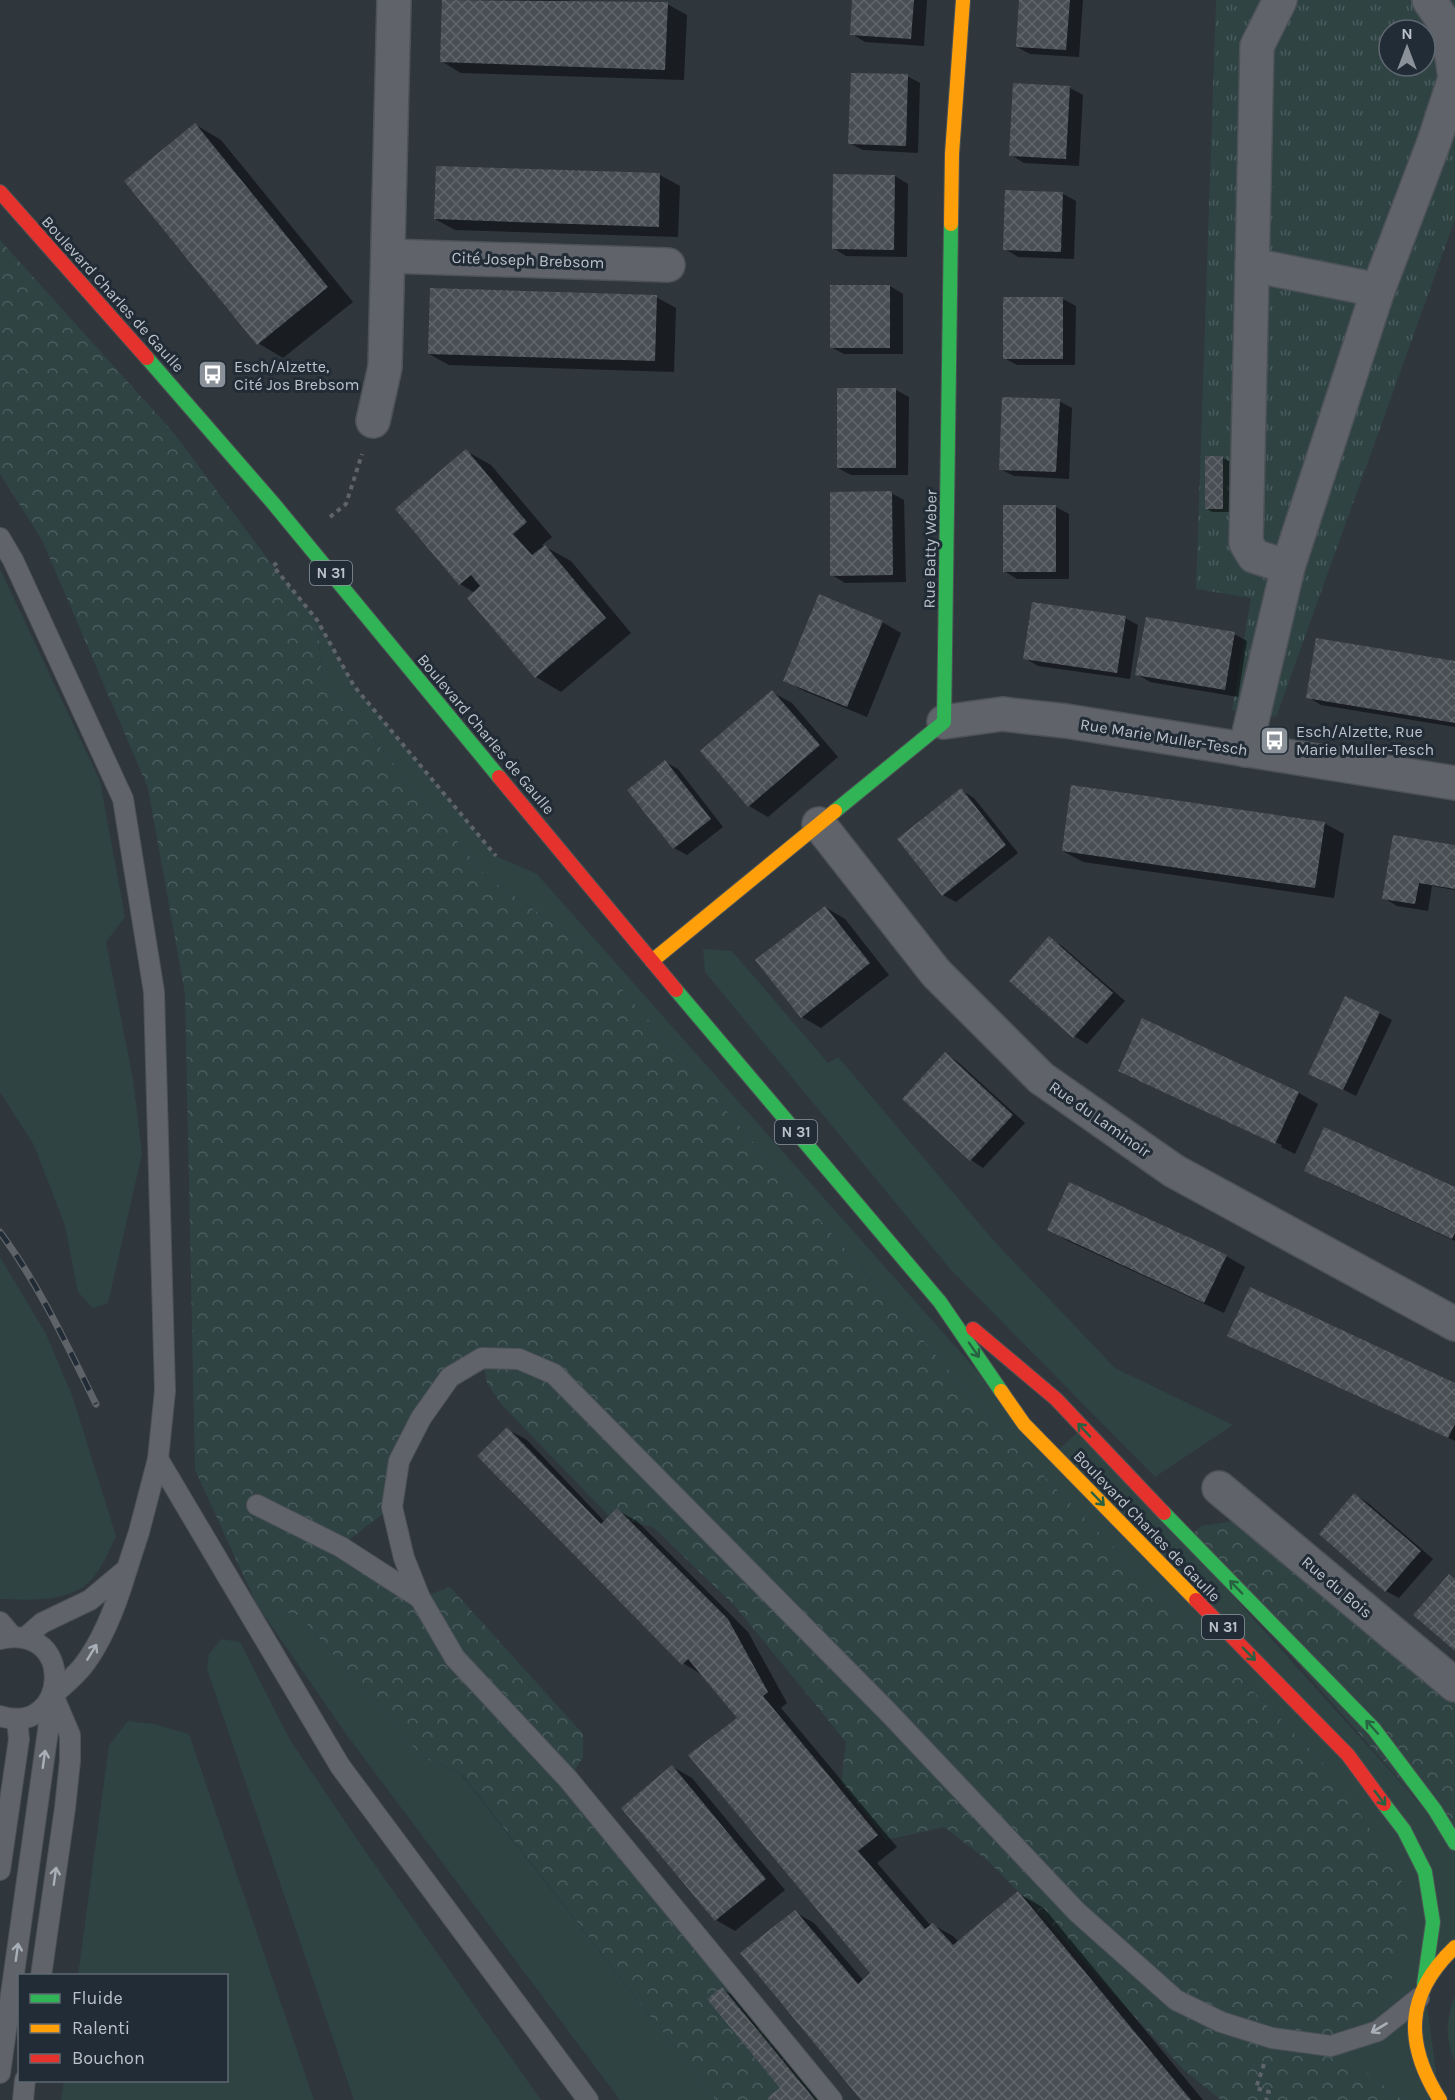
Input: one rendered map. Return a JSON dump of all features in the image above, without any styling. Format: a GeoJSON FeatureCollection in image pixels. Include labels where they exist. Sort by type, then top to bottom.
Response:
{"type":"FeatureCollection","features":[{"type":"Feature","properties":{"kind":"main road","name":"Rue Batty Weber"},"geometry":{"type":"LineString","coordinates":[[944,723],[952,154],[963,0]]}},
{"type":"Feature","properties":{"kind":"main road","name":"Boulevard Charles de Gaulle"},"geometry":{"type":"LineString","coordinates":[[0,192],[213,433],[652,961],[940,1302],[1024,1424],[1348,1755],[1404,1830],[1425,1872],[1433,1922],[1414,2032],[1420,2067],[1430,2088],[1440,2100]]}},
{"type":"Feature","properties":{"kind":"main road"},"geometry":{"type":"LineString","coordinates":[[652,961],[944,723]]}},
{"type":"Feature","properties":{"kind":"main road","name":"Boulevard Charles de Gaulle"},"geometry":{"type":"LineString","coordinates":[[940,1302],[1056,1399],[1089,1436],[1374,1729],[1435,1810],[1455,1843]]}},
{"type":"Feature","properties":{"kind":"main road"},"geometry":{"type":"LineString","coordinates":[[1422,1991],[1444,1956],[1455,1947]]}},
{"type":"Feature","properties":{"kind":"street"},"geometry":{"type":"LineString","coordinates":[[373,421],[385,367],[394,0]]}},
{"type":"Feature","properties":{"kind":"street"},"geometry":{"type":"LineString","coordinates":[[1280,0],[1257,46],[1245,543],[1254,556],[1288,567]]}},
{"type":"Feature","properties":{"kind":"street"},"geometry":{"type":"LineString","coordinates":[[1245,750],[1288,567],[1378,290],[1434,142],[1455,78],[1448,28],[1429,0]]}},
{"type":"Feature","properties":{"kind":"street","name":"Cité Joseph Brebsom"},"geometry":{"type":"LineString","coordinates":[[388,256],[669,265]]}},
{"type":"Feature","properties":{"kind":"street"},"geometry":{"type":"LineString","coordinates":[[1252,265],[1378,290]]}},
{"type":"Feature","properties":{"kind":"street","name":"Rue Marie Muller-Tesch"},"geometry":{"type":"LineString","coordinates":[[944,723],[1002,714],[1066,721],[1455,783]]}},
{"type":"Feature","properties":{"kind":"street","name":"Rue du Laminoir"},"geometry":{"type":"LineString","coordinates":[[819,824],[936,973],[1041,1078],[1174,1171],[1455,1324]]}},
{"type":"Feature","properties":{"kind":"street","name":"Rue du Bois"},"geometry":{"type":"LineString","coordinates":[[1219,1488],[1455,1685]]}},
{"type":"Feature","properties":{"kind":"lane"},"geometry":{"type":"LineString","coordinates":[[0,538],[13,560],[123,799],[154,992],[165,1391],[158,1459],[139,1532],[120,1592],[95,1647],[83,1666],[52,1695],[44,1707],[34,1714],[8,1718],[19,1739],[0,1870]]}},
{"type":"Feature","properties":{"kind":"lane"},"geometry":{"type":"LineString","coordinates":[[832,2100],[568,1779],[455,1658],[420,1598],[404,1558],[392,1507],[399,1461],[421,1418],[450,1377],[482,1358],[519,1359],[554,1374],[889,1713],[1077,1912],[1176,2000],[1221,2022],[1272,2038],[1331,2046],[1378,2031],[1422,1991]]}},
{"type":"Feature","properties":{"kind":"lane"},"geometry":{"type":"LineString","coordinates":[[158,1459],[340,1766],[588,2100]]}},
{"type":"Feature","properties":{"kind":"lane"},"geometry":{"type":"LineString","coordinates":[[257,1505],[341,1547],[420,1598]]}},
{"type":"Feature","properties":{"kind":"lane"},"geometry":{"type":"LineString","coordinates":[[9,1634],[42,1623],[90,1600],[127,1569]]}},
{"type":"Feature","properties":{"kind":"lane"},"geometry":{"type":"LineString","coordinates":[[0,2073],[52,1695],[56,1681],[54,1666],[48,1654],[38,1644],[9,1634]]}},
{"type":"Feature","properties":{"kind":"lane"},"geometry":{"type":"LineString","coordinates":[[41,1974],[70,1761],[70,1735],[52,1695]]}},
{"type":"Feature","properties":{"kind":"lane"},"geometry":{"type":"LineString","coordinates":[[22,2100],[25,2082]]}},
{"type":"Feature","properties":{"kind":"path"},"geometry":{"type":"LineString","coordinates":[[354,686],[496,856]]}},
{"type":"Feature","properties":{"kind":"path"},"geometry":{"type":"LineString","coordinates":[[1266,2100],[1269,2092],[1256,2088],[1272,2038]]}},
{"type":"Feature","properties":{"kind":"green space"},"geometry":{"type":"Polygon","coordinates":[[[1216,0],[1455,0],[1455,220],[1276,717],[1232,710],[1251,598],[1196,589],[1216,0]]]}},
{"type":"Feature","properties":{"kind":"green space"},"geometry":{"type":"Polygon","coordinates":[[[0,240],[173,432],[273,566],[317,620],[322,676],[486,876],[585,946],[1008,1439],[1329,1769],[1400,1872],[1410,1932],[1388,1988],[1332,2046],[1403,2100],[1221,2100],[1184,2070],[987,1860],[944,1827],[886,1840],[841,1783],[846,1742],[734,1605],[653,1527],[610,1517],[501,1404],[487,1383],[482,1358],[421,1418],[392,1507],[341,1546],[420,1598],[450,1587],[583,1734],[583,1757],[569,1779],[832,2100],[716,2100],[461,1773],[422,1757],[300,1616],[257,1605],[195,1470],[185,994],[148,788],[42,540],[0,474],[0,240]]]}},
{"type":"Feature","properties":{"kind":"green space"},"geometry":{"type":"Polygon","coordinates":[[[0,569],[100,781],[125,917],[106,942],[133,1079],[142,1154],[108,1303],[93,1308],[78,1292],[65,1226],[34,1145],[0,1092],[0,569]]]}},
{"type":"Feature","properties":{"kind":"green space"},"geometry":{"type":"Polygon","coordinates":[[[317,620],[354,686],[496,856],[537,874],[1024,1424],[1054,1454],[1082,1428],[1455,1843],[1455,1947],[1424,1984],[1440,2100],[1403,2100],[1331,2046],[1329,1769],[1008,1439],[585,946],[486,876],[322,676],[317,620]]]}},
{"type":"Feature","properties":{"kind":"green space"},"geometry":{"type":"Polygon","coordinates":[[[703,949],[732,951],[828,1063],[838,1057],[995,1242],[1115,1368],[1233,1425],[1155,1477],[951,1270],[705,972],[703,949]]]}},
{"type":"Feature","properties":{"kind":"green space"},"geometry":{"type":"Polygon","coordinates":[[[0,1257],[46,1334],[73,1398],[116,1536],[102,1564],[89,1582],[74,1592],[54,1598],[0,1599],[0,1257]]]}},
{"type":"Feature","properties":{"kind":"green space"},"geometry":{"type":"Polygon","coordinates":[[[1255,1518],[1455,1695],[1455,1843],[1188,1538],[1201,1526],[1255,1518]]]}},
{"type":"Feature","properties":{"kind":"green space"},"geometry":{"type":"Polygon","coordinates":[[[257,1605],[300,1616],[422,1757],[460,1773],[716,2100],[620,2100],[346,1734],[257,1605]]]}},
{"type":"Feature","properties":{"kind":"green space"},"geometry":{"type":"Polygon","coordinates":[[[221,1639],[240,1642],[290,1740],[361,1845],[541,2100],[354,2100],[207,1669],[209,1654],[221,1639]]]}},
{"type":"Feature","properties":{"kind":"green space"},"geometry":{"type":"Polygon","coordinates":[[[128,1721],[154,1724],[189,1734],[314,2100],[61,2100],[64,2082],[228,2082],[228,1974],[78,1974],[109,1745],[128,1721]]]}},
{"type":"Feature","properties":{"kind":"green space"},"geometry":{"type":"Polygon","coordinates":[[[1455,1996],[1455,2062],[1449,2045],[1448,2022],[1455,1996]]]}},
{"type":"Feature","properties":{"kind":"building"},"geometry":{"type":"Polygon","coordinates":[[[442,0],[668,2],[665,70],[440,62],[442,0]]]}},
{"type":"Feature","properties":{"kind":"building"},"geometry":{"type":"Polygon","coordinates":[[[852,0],[914,0],[911,39],[850,35],[852,0]]]}},
{"type":"Feature","properties":{"kind":"building"},"geometry":{"type":"Polygon","coordinates":[[[1019,0],[1070,0],[1066,50],[1016,47],[1019,0]]]}},
{"type":"Feature","properties":{"kind":"building"},"geometry":{"type":"Polygon","coordinates":[[[851,73],[908,74],[906,146],[848,144],[851,73]]]}},
{"type":"Feature","properties":{"kind":"building"},"geometry":{"type":"Polygon","coordinates":[[[1013,83],[1070,86],[1066,159],[1009,156],[1013,83]]]}},
{"type":"Feature","properties":{"kind":"building"},"geometry":{"type":"Polygon","coordinates":[[[195,123],[328,287],[257,345],[124,181],[195,123]]]}},
{"type":"Feature","properties":{"kind":"building"},"geometry":{"type":"Polygon","coordinates":[[[436,166],[660,173],[659,227],[434,219],[436,166]]]}},
{"type":"Feature","properties":{"kind":"building"},"geometry":{"type":"Polygon","coordinates":[[[833,174],[895,175],[894,250],[832,249],[833,174]]]}},
{"type":"Feature","properties":{"kind":"building"},"geometry":{"type":"Polygon","coordinates":[[[1005,190],[1063,192],[1061,252],[1003,250],[1005,190]]]}},
{"type":"Feature","properties":{"kind":"building"},"geometry":{"type":"Polygon","coordinates":[[[830,285],[890,285],[890,348],[830,348],[830,285]]]}},
{"type":"Feature","properties":{"kind":"building"},"geometry":{"type":"Polygon","coordinates":[[[430,288],[657,295],[655,361],[428,354],[430,288]]]}},
{"type":"Feature","properties":{"kind":"building"},"geometry":{"type":"Polygon","coordinates":[[[1003,297],[1063,297],[1063,359],[1003,359],[1003,297]]]}},
{"type":"Feature","properties":{"kind":"building"},"geometry":{"type":"Polygon","coordinates":[[[837,388],[896,388],[896,468],[837,468],[837,388]]]}},
{"type":"Feature","properties":{"kind":"building"},"geometry":{"type":"Polygon","coordinates":[[[1002,397],[1060,399],[1056,472],[999,470],[1002,397]]]}},
{"type":"Feature","properties":{"kind":"building"},"geometry":{"type":"Polygon","coordinates":[[[466,449],[527,522],[513,534],[532,555],[545,545],[606,618],[535,678],[467,598],[480,586],[471,575],[459,585],[395,509],[466,449]]]}},
{"type":"Feature","properties":{"kind":"building"},"geometry":{"type":"Polygon","coordinates":[[[1205,456],[1223,456],[1223,509],[1205,509],[1205,456]]]}},
{"type":"Feature","properties":{"kind":"building"},"geometry":{"type":"Polygon","coordinates":[[[892,491],[893,575],[830,576],[830,492],[892,491]]]}},
{"type":"Feature","properties":{"kind":"building"},"geometry":{"type":"Polygon","coordinates":[[[1003,505],[1056,505],[1056,572],[1003,572],[1003,505]]]}},
{"type":"Feature","properties":{"kind":"building"},"geometry":{"type":"Polygon","coordinates":[[[819,594],[883,621],[847,707],[783,681],[819,594]]]}},
{"type":"Feature","properties":{"kind":"building"},"geometry":{"type":"Polygon","coordinates":[[[1032,602],[1126,616],[1117,673],[1023,659],[1032,602]]]}},
{"type":"Feature","properties":{"kind":"building"},"geometry":{"type":"Polygon","coordinates":[[[1146,617],[1235,632],[1225,690],[1135,675],[1146,617]]]}},
{"type":"Feature","properties":{"kind":"building"},"geometry":{"type":"Polygon","coordinates":[[[1316,638],[1455,661],[1455,723],[1306,698],[1316,638]]]}},
{"type":"Feature","properties":{"kind":"building"},"geometry":{"type":"Polygon","coordinates":[[[772,690],[820,745],[748,807],[700,751],[772,690]]]}},
{"type":"Feature","properties":{"kind":"building"},"geometry":{"type":"Polygon","coordinates":[[[665,760],[711,819],[673,849],[627,790],[665,760]]]}},
{"type":"Feature","properties":{"kind":"building"},"geometry":{"type":"Polygon","coordinates":[[[1071,785],[1325,822],[1315,888],[1062,851],[1071,785]]]}},
{"type":"Feature","properties":{"kind":"building"},"geometry":{"type":"Polygon","coordinates":[[[961,788],[1006,845],[942,896],[897,839],[961,788]]]}},
{"type":"Feature","properties":{"kind":"building"},"geometry":{"type":"Polygon","coordinates":[[[1393,835],[1455,845],[1455,889],[1419,883],[1415,904],[1382,899],[1393,835]]]}},
{"type":"Feature","properties":{"kind":"building"},"geometry":{"type":"Polygon","coordinates":[[[825,906],[870,963],[801,1018],[755,960],[825,906]]]}},
{"type":"Feature","properties":{"kind":"building"},"geometry":{"type":"Polygon","coordinates":[[[1049,936],[1113,993],[1073,1038],[1009,981],[1049,936]]]}},
{"type":"Feature","properties":{"kind":"building"},"geometry":{"type":"Polygon","coordinates":[[[1345,996],[1380,1012],[1343,1090],[1308,1074],[1345,996]]]}},
{"type":"Feature","properties":{"kind":"building"},"geometry":{"type":"Polygon","coordinates":[[[1142,1018],[1299,1092],[1275,1144],[1118,1071],[1142,1018]]]}},
{"type":"Feature","properties":{"kind":"building"},"geometry":{"type":"Polygon","coordinates":[[[945,1052],[1013,1115],[970,1161],[902,1099],[945,1052]]]}},
{"type":"Feature","properties":{"kind":"building"},"geometry":{"type":"Polygon","coordinates":[[[1324,1127],[1455,1187],[1455,1233],[1452,1239],[1304,1171],[1324,1127]]]}},
{"type":"Feature","properties":{"kind":"building"},"geometry":{"type":"Polygon","coordinates":[[[1069,1182],[1227,1255],[1204,1303],[1047,1230],[1069,1182]]]}},
{"type":"Feature","properties":{"kind":"building"},"geometry":{"type":"Polygon","coordinates":[[[1250,1287],[1455,1383],[1455,1424],[1448,1438],[1227,1336],[1250,1287]]]}},
{"type":"Feature","properties":{"kind":"building"},"geometry":{"type":"Polygon","coordinates":[[[507,1427],[601,1524],[617,1508],[728,1619],[768,1692],[763,1696],[878,1835],[858,1851],[925,1929],[933,1923],[953,1945],[1018,1891],[1191,2100],[861,2100],[740,1953],[795,1910],[858,1984],[870,1973],[688,1755],[737,1718],[688,1659],[682,1665],[477,1456],[507,1427]]]}},
{"type":"Feature","properties":{"kind":"building"},"geometry":{"type":"Polygon","coordinates":[[[1354,1493],[1421,1551],[1385,1592],[1319,1534],[1354,1493]]]}},
{"type":"Feature","properties":{"kind":"building"},"geometry":{"type":"Polygon","coordinates":[[[1449,1574],[1455,1579],[1455,1651],[1413,1615],[1449,1574]]]}},
{"type":"Feature","properties":{"kind":"building"},"geometry":{"type":"Polygon","coordinates":[[[672,1765],[766,1879],[715,1921],[621,1808],[672,1765]]]}},
{"type":"Feature","properties":{"kind":"building"},"geometry":{"type":"Polygon","coordinates":[[[722,1987],[815,2100],[771,2100],[768,2097],[780,2088],[707,1999],[722,1987]]]}},
{"type":"Feature","properties":{"kind":"railway"},"geometry":{"type":"LineString","coordinates":[[0,1232],[40,1294],[96,1404]]}},
{"type":"Feature","properties":{"kind":"traffic: fast"},"geometry":{"type":"LineString","coordinates":[[835,811],[944,722],[951,224]]}},
{"type":"Feature","properties":{"kind":"traffic: fast"},"geometry":{"type":"LineString","coordinates":[[147,358],[273,503],[499,777]]}},
{"type":"Feature","properties":{"kind":"traffic: fast"},"geometry":{"type":"LineString","coordinates":[[676,990],[940,1302],[1001,1391]]}},
{"type":"Feature","properties":{"kind":"traffic: fast"},"geometry":{"type":"LineString","coordinates":[[1164,1513],[1374,1729],[1435,1810],[1455,1843]]}},
{"type":"Feature","properties":{"kind":"traffic: fast"},"geometry":{"type":"LineString","coordinates":[[1384,1804],[1404,1830],[1425,1872],[1433,1922],[1424,1984]]}},
{"type":"Feature","properties":{"kind":"traffic: slow"},"geometry":{"type":"LineString","coordinates":[[951,224],[952,154],[963,0]]}},
{"type":"Feature","properties":{"kind":"traffic: slow"},"geometry":{"type":"LineString","coordinates":[[652,961],[835,811]]}},
{"type":"Feature","properties":{"kind":"traffic: slow"},"geometry":{"type":"LineString","coordinates":[[1001,1391],[1024,1424],[1196,1600]]}},
{"type":"Feature","properties":{"kind":"traffic: slow"},"geometry":{"type":"LineString","coordinates":[[1440,2100],[1420,2059],[1415,2020],[1426,1983],[1455,1947]]}},
{"type":"Feature","properties":{"kind":"traffic: jam"},"geometry":{"type":"LineString","coordinates":[[0,192],[147,358]]}},
{"type":"Feature","properties":{"kind":"traffic: jam"},"geometry":{"type":"LineString","coordinates":[[499,777],[676,990]]}},
{"type":"Feature","properties":{"kind":"traffic: jam"},"geometry":{"type":"LineString","coordinates":[[973,1329],[1056,1399],[1164,1513]]}},
{"type":"Feature","properties":{"kind":"traffic: jam"},"geometry":{"type":"LineString","coordinates":[[1196,1600],[1348,1755],[1384,1804]]}},
{"type":"Feature","properties":{"kind":"place","name":"Esch/Alzette, Cité Jos Brebsom"},"geometry":{"type":"Point","coordinates":[213,375]}},
{"type":"Feature","properties":{"kind":"place","name":"Esch/Alzette, Rue Marie Muller-Tesch"},"geometry":{"type":"Point","coordinates":[1275,740]}}]}
